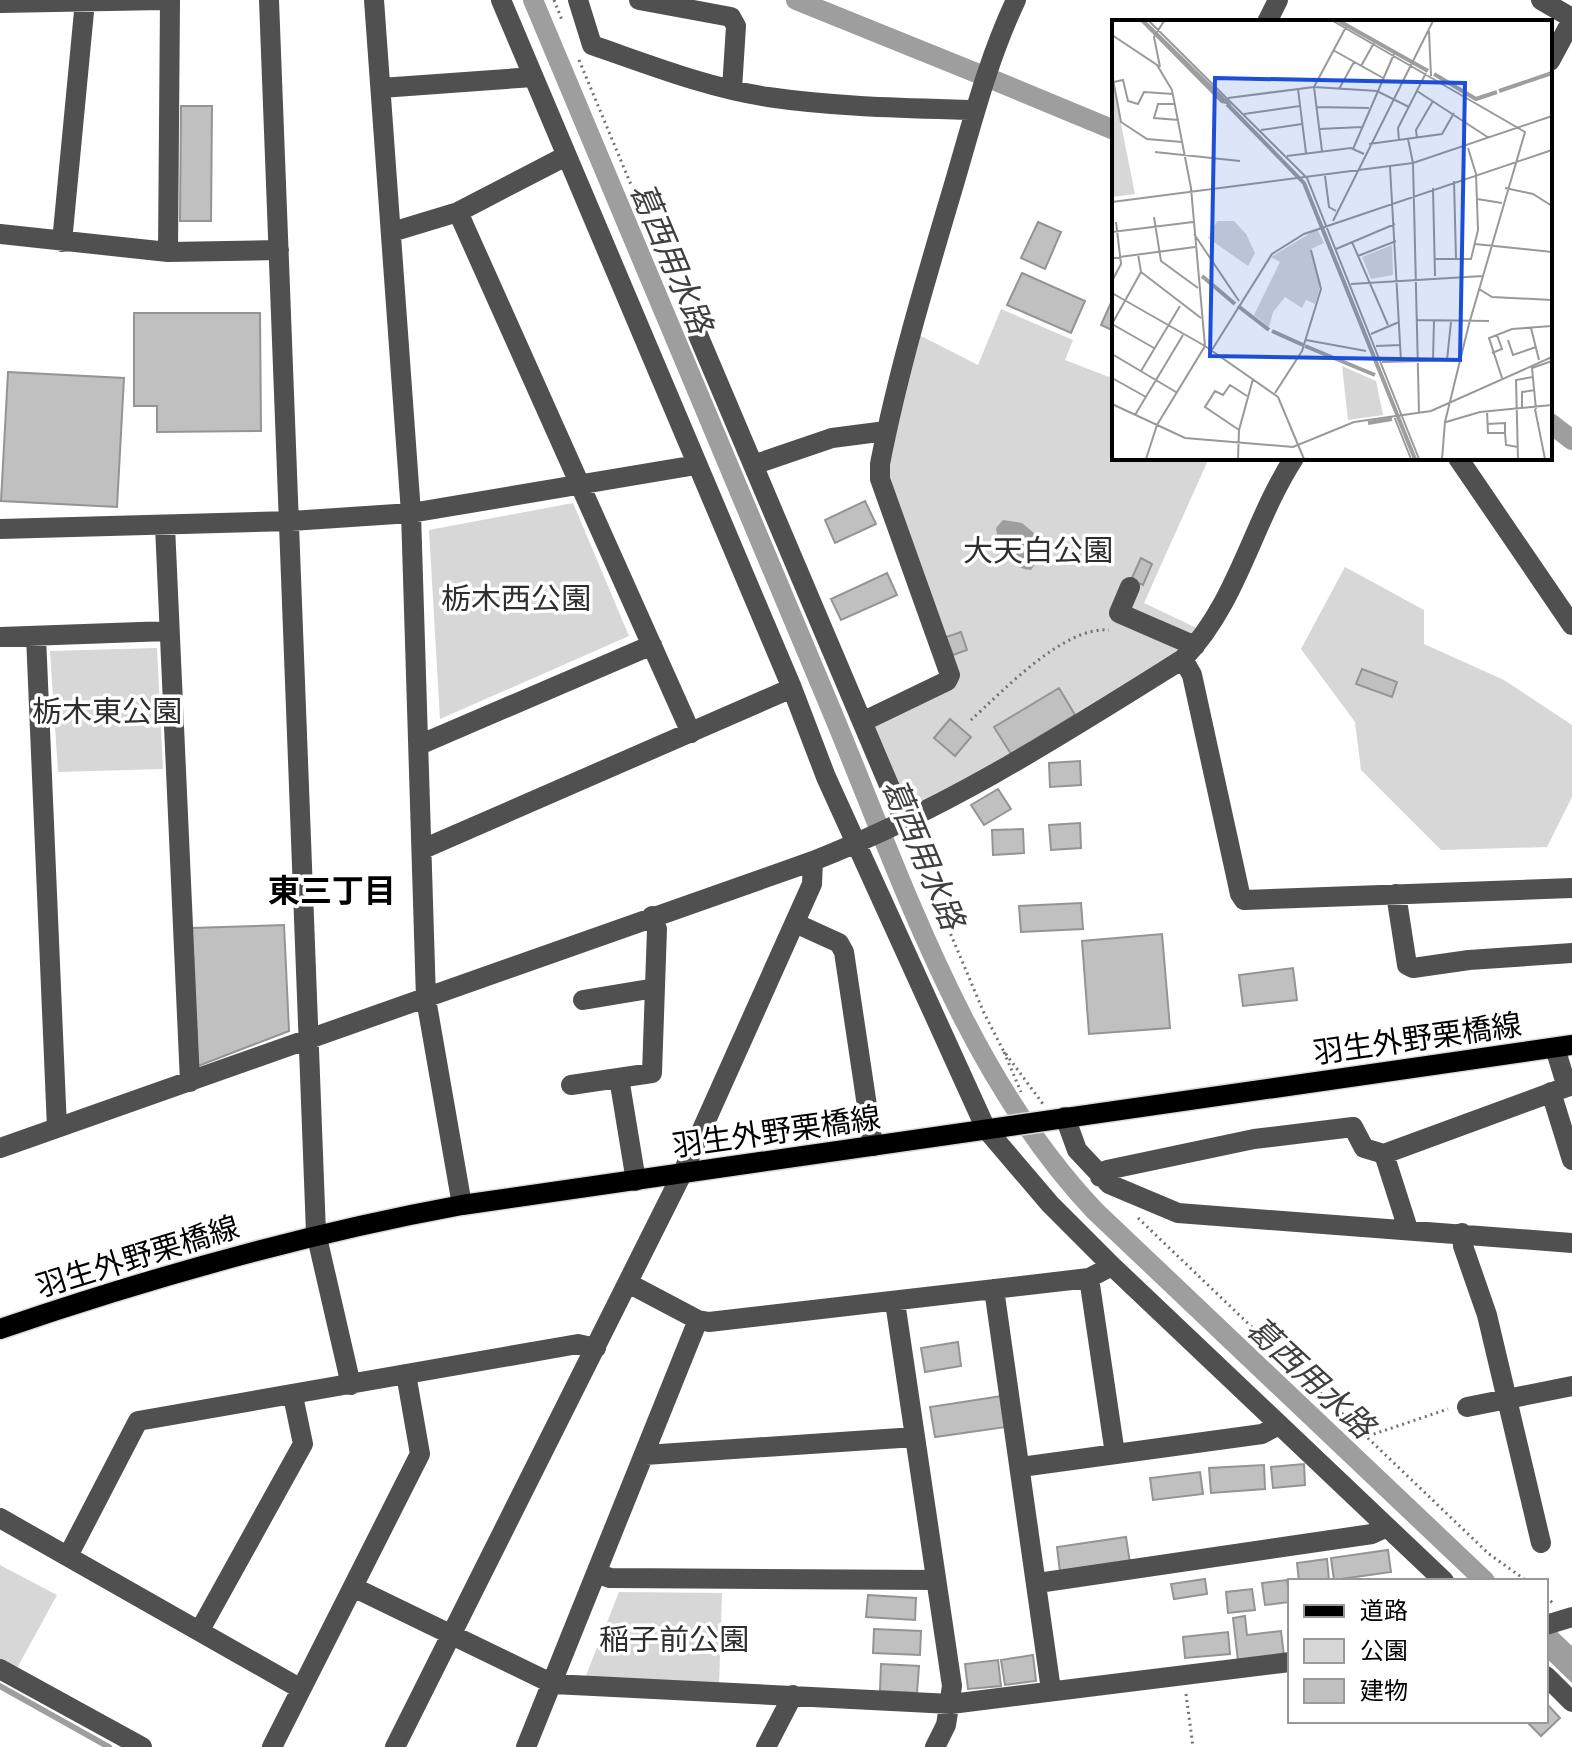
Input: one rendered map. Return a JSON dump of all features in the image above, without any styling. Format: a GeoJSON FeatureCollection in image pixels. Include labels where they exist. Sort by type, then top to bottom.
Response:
{"type":"FeatureCollection","features":[{"type":"Feature","properties":{"kind":"main road","name":"羽生外野栗橋線"},"geometry":{"type":"LineString","coordinates":[[0,1329],[111,1291],[316,1233],[462,1205],[991,1128],[1052,1113],[1564,1046]]}},
{"type":"Feature","properties":{"kind":"street"},"geometry":{"type":"LineString","coordinates":[[0,3],[163,0]]}},
{"type":"Feature","properties":{"kind":"street"},"geometry":{"type":"LineString","coordinates":[[168,252],[170,0]]}},
{"type":"Feature","properties":{"kind":"street"},"geometry":{"type":"LineString","coordinates":[[269,0],[316,1233],[351,1385]]}},
{"type":"Feature","properties":{"kind":"street"},"geometry":{"type":"LineString","coordinates":[[374,0],[411,513],[426,999],[462,1205]]}},
{"type":"Feature","properties":{"kind":"street"},"geometry":{"type":"LineString","coordinates":[[501,0],[792,688],[991,1128],[1050,1204],[1442,1579]]}},
{"type":"Feature","properties":{"kind":"street"},"geometry":{"type":"LineString","coordinates":[[578,0],[584,47],[732,89],[853,106],[975,110]]}},
{"type":"Feature","properties":{"kind":"street"},"geometry":{"type":"LineString","coordinates":[[639,0],[731,17],[736,26],[732,89]]}},
{"type":"Feature","properties":{"kind":"street"},"geometry":{"type":"LineString","coordinates":[[862,722],[947,681],[950,675],[880,479],[886,431],[911,333],[996,42],[1016,0]]}},
{"type":"Feature","properties":{"kind":"street"},"geometry":{"type":"LineString","coordinates":[[1268,20],[1278,0]]}},
{"type":"Feature","properties":{"kind":"street"},"geometry":{"type":"LineString","coordinates":[[1541,0],[1572,19],[1552,57]]}},
{"type":"Feature","properties":{"kind":"street"},"geometry":{"type":"LineString","coordinates":[[62,242],[85,1]]}},
{"type":"Feature","properties":{"kind":"street"},"geometry":{"type":"LineString","coordinates":[[381,88],[533,77]]}},
{"type":"Feature","properties":{"kind":"street"},"geometry":{"type":"LineString","coordinates":[[392,232],[458,212],[566,156]]}},
{"type":"Feature","properties":{"kind":"street"},"geometry":{"type":"LineString","coordinates":[[458,212],[691,733]]}},
{"type":"Feature","properties":{"kind":"street"},"geometry":{"type":"LineString","coordinates":[[0,234],[168,252],[279,250]]}},
{"type":"Feature","properties":{"kind":"street"},"geometry":{"type":"LineString","coordinates":[[698,335],[904,827]]}},
{"type":"Feature","properties":{"kind":"street"},"geometry":{"type":"LineString","coordinates":[[753,465],[832,438],[886,431]]}},
{"type":"Feature","properties":{"kind":"street"},"geometry":{"type":"LineString","coordinates":[[0,1148],[904,827],[998,775],[1189,652],[1228,598],[1279,483],[1293,460]]}},
{"type":"Feature","properties":{"kind":"street"},"geometry":{"type":"LineString","coordinates":[[1459,460],[1572,625]]}},
{"type":"Feature","properties":{"kind":"street"},"geometry":{"type":"LineString","coordinates":[[0,529],[165,526],[411,513],[696,465]]}},
{"type":"Feature","properties":{"kind":"street"},"geometry":{"type":"LineString","coordinates":[[165,526],[190,1082]]}},
{"type":"Feature","properties":{"kind":"street"},"geometry":{"type":"LineString","coordinates":[[1130,587],[1119,613],[1189,652]]}},
{"type":"Feature","properties":{"kind":"street"},"geometry":{"type":"LineString","coordinates":[[0,637],[168,631]]}},
{"type":"Feature","properties":{"kind":"street"},"geometry":{"type":"LineString","coordinates":[[36,636],[57,1128]]}},
{"type":"Feature","properties":{"kind":"street"},"geometry":{"type":"LineString","coordinates":[[419,745],[652,645]]}},
{"type":"Feature","properties":{"kind":"street"},"geometry":{"type":"LineString","coordinates":[[1189,652],[1244,900],[1572,888]]}},
{"type":"Feature","properties":{"kind":"street"},"geometry":{"type":"LineString","coordinates":[[423,849],[792,688]]}},
{"type":"Feature","properties":{"kind":"street"},"geometry":{"type":"LineString","coordinates":[[395,1747],[682,1174],[812,884],[813,861]]}},
{"type":"Feature","properties":{"kind":"street"},"geometry":{"type":"LineString","coordinates":[[1396,894],[1407,965],[1413,968],[1469,960],[1572,953]]}},
{"type":"Feature","properties":{"kind":"street"},"geometry":{"type":"LineString","coordinates":[[571,1085],[652,1073],[657,929],[652,916]]}},
{"type":"Feature","properties":{"kind":"street"},"geometry":{"type":"LineString","coordinates":[[795,923],[839,943],[844,952],[873,1146]]}},
{"type":"Feature","properties":{"kind":"street"},"geometry":{"type":"LineString","coordinates":[[583,1000],[655,988]]}},
{"type":"Feature","properties":{"kind":"street"},"geometry":{"type":"LineString","coordinates":[[1564,1046],[1563,1088],[1572,1160]]}},
{"type":"Feature","properties":{"kind":"street"},"geometry":{"type":"LineString","coordinates":[[619,1078],[636,1181]]}},
{"type":"Feature","properties":{"kind":"street"},"geometry":{"type":"LineString","coordinates":[[1100,1177],[1107,1170],[1254,1139],[1353,1127],[1364,1148],[1384,1154],[1563,1088]]}},
{"type":"Feature","properties":{"kind":"street"},"geometry":{"type":"LineString","coordinates":[[1052,1113],[1100,1177],[1123,1192],[1178,1213],[1572,1243]]}},
{"type":"Feature","properties":{"kind":"street"},"geometry":{"type":"LineString","coordinates":[[1384,1154],[1408,1229]]}},
{"type":"Feature","properties":{"kind":"street"},"geometry":{"type":"LineString","coordinates":[[1462,1233],[1463,1246],[1487,1315],[1541,1543]]}},
{"type":"Feature","properties":{"kind":"street"},"geometry":{"type":"LineString","coordinates":[[628,1283],[698,1320],[709,1322],[1089,1278],[1112,1266]]}},
{"type":"Feature","properties":{"kind":"street"},"geometry":{"type":"LineString","coordinates":[[1089,1278],[1115,1454]]}},
{"type":"Feature","properties":{"kind":"street"},"geometry":{"type":"LineString","coordinates":[[994,1289],[1051,1690]]}},
{"type":"Feature","properties":{"kind":"street"},"geometry":{"type":"LineString","coordinates":[[895,1302],[951,1704],[935,1747]]}},
{"type":"Feature","properties":{"kind":"street"},"geometry":{"type":"LineString","coordinates":[[526,1747],[599,1574],[698,1320]]}},
{"type":"Feature","properties":{"kind":"street"},"geometry":{"type":"LineString","coordinates":[[68,1556],[138,1421],[578,1344],[596,1348]]}},
{"type":"Feature","properties":{"kind":"street"},"geometry":{"type":"LineString","coordinates":[[272,1747],[420,1454],[406,1374]]}},
{"type":"Feature","properties":{"kind":"street"},"geometry":{"type":"LineString","coordinates":[[1467,1407],[1572,1386]]}},
{"type":"Feature","properties":{"kind":"street"},"geometry":{"type":"LineString","coordinates":[[200,1630],[303,1444],[293,1396]]}},
{"type":"Feature","properties":{"kind":"street"},"geometry":{"type":"LineString","coordinates":[[1021,1467],[1262,1434],[1279,1425]]}},
{"type":"Feature","properties":{"kind":"street"},"geometry":{"type":"LineString","coordinates":[[645,1455],[915,1437]]}},
{"type":"Feature","properties":{"kind":"street"},"geometry":{"type":"LineString","coordinates":[[0,1518],[301,1689]]}},
{"type":"Feature","properties":{"kind":"street"},"geometry":{"type":"LineString","coordinates":[[1038,1583],[1372,1534],[1387,1527]]}},
{"type":"Feature","properties":{"kind":"street"},"geometry":{"type":"LineString","coordinates":[[599,1574],[610,1578],[936,1580]]}},
{"type":"Feature","properties":{"kind":"street"},"geometry":{"type":"LineString","coordinates":[[353,1587],[553,1684],[951,1704],[1288,1662]]}},
{"type":"Feature","properties":{"kind":"street"},"geometry":{"type":"LineString","coordinates":[[0,1669],[142,1747]]}},
{"type":"Feature","properties":{"kind":"street"},"geometry":{"type":"LineString","coordinates":[[1548,1678],[1572,1702]]}},
{"type":"Feature","properties":{"kind":"street"},"geometry":{"type":"LineString","coordinates":[[766,1747],[793,1695]]}},
{"type":"Feature","properties":{"kind":"path"},"geometry":{"type":"LineString","coordinates":[[554,0],[565,26]]}},
{"type":"Feature","properties":{"kind":"path"},"geometry":{"type":"LineString","coordinates":[[584,47],[685,315],[698,335]]}},
{"type":"Feature","properties":{"kind":"path"},"geometry":{"type":"LineString","coordinates":[[971,720],[1025,672],[1081,633],[1098,629],[1115,630]]}},
{"type":"Feature","properties":{"kind":"path"},"geometry":{"type":"LineString","coordinates":[[904,827],[972,987],[1021,1092]]}},
{"type":"Feature","properties":{"kind":"path"},"geometry":{"type":"LineString","coordinates":[[1003,1050],[1052,1113]]}},
{"type":"Feature","properties":{"kind":"path"},"geometry":{"type":"LineString","coordinates":[[1129,1211],[1489,1554],[1524,1579]]}},
{"type":"Feature","properties":{"kind":"path"},"geometry":{"type":"LineString","coordinates":[[1368,1436],[1461,1405],[1467,1407]]}},
{"type":"Feature","properties":{"kind":"path"},"geometry":{"type":"LineString","coordinates":[[1184,1674],[1193,1747]]}},
{"type":"Feature","properties":{"kind":"green space","name":"大天白公園"},"geometry":{"type":"Polygon","coordinates":[[[1001,309],[1073,340],[1065,360],[1109,377],[1112,372],[1112,460],[1208,460],[1144,603],[1203,631],[1185,651],[914,811],[905,808],[872,720],[954,682],[885,463],[919,335],[978,365],[1001,309]]]}},
{"type":"Feature","properties":{"kind":"green space","name":"栃木西公園"},"geometry":{"type":"Polygon","coordinates":[[[573,503],[629,636],[440,719],[429,530],[573,503]]]}},
{"type":"Feature","properties":{"kind":"green space"},"geometry":{"type":"Polygon","coordinates":[[[1345,567],[1424,610],[1424,644],[1504,680],[1572,725],[1572,797],[1547,847],[1441,850],[1361,770],[1355,722],[1301,649],[1345,567]]]}},
{"type":"Feature","properties":{"kind":"green space","name":"栃木東公園"},"geometry":{"type":"Polygon","coordinates":[[[157,648],[163,769],[58,772],[50,651],[157,648]]]}},
{"type":"Feature","properties":{"kind":"green space"},"geometry":{"type":"Polygon","coordinates":[[[0,1565],[57,1595],[16,1670],[0,1661],[0,1565]]]}},
{"type":"Feature","properties":{"kind":"green space","name":"稲子前公園"},"geometry":{"type":"Polygon","coordinates":[[[619,1592],[722,1593],[719,1686],[585,1678],[619,1592]]]}},
{"type":"Feature","properties":{"kind":"shaded area"},"geometry":{"type":"Polygon","coordinates":[[[1003,520],[1022,523],[1035,534],[1037,561],[1031,570],[1016,566],[1002,550],[996,528],[1003,520]]]}},
{"type":"Feature","properties":{"kind":"shaded area"},"geometry":{"type":"Polygon","coordinates":[[[1548,1623],[1572,1646],[1572,1683],[1548,1660],[1548,1623]]]}},
{"type":"Feature","properties":{"kind":"building"},"geometry":{"type":"Polygon","coordinates":[[[181,106],[212,106],[211,221],[180,221],[181,106]]]}},
{"type":"Feature","properties":{"kind":"building"},"geometry":{"type":"Polygon","coordinates":[[[1038,222],[1061,232],[1045,269],[1021,258],[1038,222]]]}},
{"type":"Feature","properties":{"kind":"building"},"geometry":{"type":"Polygon","coordinates":[[[1022,273],[1085,301],[1071,333],[1007,305],[1022,273]]]}},
{"type":"Feature","properties":{"kind":"building"},"geometry":{"type":"Polygon","coordinates":[[[1112,300],[1112,330],[1101,325],[1112,300]]]}},
{"type":"Feature","properties":{"kind":"building"},"geometry":{"type":"Polygon","coordinates":[[[134,313],[260,313],[261,431],[157,432],[157,406],[134,406],[134,313]]]}},
{"type":"Feature","properties":{"kind":"building"},"geometry":{"type":"Polygon","coordinates":[[[8,372],[124,378],[117,507],[1,501],[8,372]]]}},
{"type":"Feature","properties":{"kind":"building"},"geometry":{"type":"Polygon","coordinates":[[[865,501],[876,524],[835,543],[825,520],[865,501]]]}},
{"type":"Feature","properties":{"kind":"building"},"geometry":{"type":"Polygon","coordinates":[[[1141,558],[1152,564],[1143,585],[1131,580],[1141,558]]]}},
{"type":"Feature","properties":{"kind":"building"},"geometry":{"type":"Polygon","coordinates":[[[887,573],[897,595],[841,620],[831,599],[887,573]]]}},
{"type":"Feature","properties":{"kind":"building"},"geometry":{"type":"Polygon","coordinates":[[[961,632],[967,650],[953,655],[946,637],[961,632]]]}},
{"type":"Feature","properties":{"kind":"building"},"geometry":{"type":"Polygon","coordinates":[[[1362,669],[1397,682],[1392,697],[1356,684],[1362,669]]]}},
{"type":"Feature","properties":{"kind":"building"},"geometry":{"type":"Polygon","coordinates":[[[1059,688],[1075,715],[1011,754],[994,727],[1059,688]]]}},
{"type":"Feature","properties":{"kind":"building"},"geometry":{"type":"Polygon","coordinates":[[[950,719],[971,737],[955,756],[934,738],[950,719]]]}},
{"type":"Feature","properties":{"kind":"building"},"geometry":{"type":"Polygon","coordinates":[[[1080,761],[1081,785],[1050,787],[1049,763],[1080,761]]]}},
{"type":"Feature","properties":{"kind":"building"},"geometry":{"type":"Polygon","coordinates":[[[998,789],[1011,809],[984,825],[971,805],[998,789]]]}},
{"type":"Feature","properties":{"kind":"building"},"geometry":{"type":"Polygon","coordinates":[[[1080,823],[1081,848],[1051,850],[1049,825],[1080,823]]]}},
{"type":"Feature","properties":{"kind":"building"},"geometry":{"type":"Polygon","coordinates":[[[1023,829],[1024,853],[993,855],[992,830],[1023,829]]]}},
{"type":"Feature","properties":{"kind":"building"},"geometry":{"type":"Polygon","coordinates":[[[1081,903],[1083,929],[1021,932],[1019,906],[1081,903]]]}},
{"type":"Feature","properties":{"kind":"building"},"geometry":{"type":"Polygon","coordinates":[[[284,925],[289,1031],[198,1066],[191,928],[284,925]]]}},
{"type":"Feature","properties":{"kind":"building"},"geometry":{"type":"Polygon","coordinates":[[[1162,934],[1170,1028],[1089,1034],[1082,941],[1162,934]]]}},
{"type":"Feature","properties":{"kind":"building"},"geometry":{"type":"Polygon","coordinates":[[[1293,968],[1297,1000],[1243,1006],[1239,975],[1293,968]]]}},
{"type":"Feature","properties":{"kind":"building"},"geometry":{"type":"Polygon","coordinates":[[[958,1342],[961,1366],[925,1372],[921,1348],[958,1342]]]}},
{"type":"Feature","properties":{"kind":"building"},"geometry":{"type":"Polygon","coordinates":[[[1002,1396],[1006,1427],[935,1437],[930,1407],[1002,1396]]]}},
{"type":"Feature","properties":{"kind":"building"},"geometry":{"type":"Polygon","coordinates":[[[1304,1464],[1305,1485],[1273,1488],[1271,1467],[1304,1464]]]}},
{"type":"Feature","properties":{"kind":"building"},"geometry":{"type":"Polygon","coordinates":[[[1264,1465],[1265,1489],[1211,1493],[1209,1468],[1264,1465]]]}},
{"type":"Feature","properties":{"kind":"building"},"geometry":{"type":"Polygon","coordinates":[[[1200,1472],[1203,1494],[1153,1500],[1150,1478],[1200,1472]]]}},
{"type":"Feature","properties":{"kind":"building"},"geometry":{"type":"Polygon","coordinates":[[[1126,1537],[1130,1563],[1060,1572],[1057,1547],[1126,1537]]]}},
{"type":"Feature","properties":{"kind":"building"},"geometry":{"type":"Polygon","coordinates":[[[1388,1550],[1391,1572],[1334,1579],[1331,1558],[1388,1550]]]}},
{"type":"Feature","properties":{"kind":"building"},"geometry":{"type":"Polygon","coordinates":[[[1327,1559],[1329,1579],[1299,1579],[1297,1563],[1327,1559]]]}},
{"type":"Feature","properties":{"kind":"building"},"geometry":{"type":"Polygon","coordinates":[[[1205,1579],[1207,1594],[1174,1599],[1171,1584],[1205,1579]]]}},
{"type":"Feature","properties":{"kind":"building"},"geometry":{"type":"Polygon","coordinates":[[[1287,1580],[1288,1602],[1265,1605],[1262,1583],[1287,1580]]]}},
{"type":"Feature","properties":{"kind":"building"},"geometry":{"type":"Polygon","coordinates":[[[1252,1589],[1255,1610],[1228,1613],[1226,1592],[1252,1589]]]}},
{"type":"Feature","properties":{"kind":"building"},"geometry":{"type":"Polygon","coordinates":[[[868,1595],[916,1598],[915,1620],[866,1617],[868,1595]]]}},
{"type":"Feature","properties":{"kind":"building"},"geometry":{"type":"Polygon","coordinates":[[[1245,1616],[1247,1635],[1281,1631],[1284,1656],[1238,1661],[1233,1618],[1245,1616]]]}},
{"type":"Feature","properties":{"kind":"building"},"geometry":{"type":"Polygon","coordinates":[[[874,1629],[921,1631],[920,1655],[873,1653],[874,1629]]]}},
{"type":"Feature","properties":{"kind":"building"},"geometry":{"type":"Polygon","coordinates":[[[1228,1632],[1230,1654],[1185,1658],[1183,1637],[1228,1632]]]}},
{"type":"Feature","properties":{"kind":"building"},"geometry":{"type":"Polygon","coordinates":[[[1033,1655],[1036,1681],[1005,1685],[1001,1660],[1033,1655]]]}},
{"type":"Feature","properties":{"kind":"building"},"geometry":{"type":"Polygon","coordinates":[[[998,1660],[1001,1686],[968,1689],[965,1664],[998,1660]]]}},
{"type":"Feature","properties":{"kind":"building"},"geometry":{"type":"Polygon","coordinates":[[[881,1664],[919,1666],[917,1693],[880,1691],[881,1664]]]}},
{"type":"Feature","properties":{"kind":"building"},"geometry":{"type":"Polygon","coordinates":[[[1548,1705],[1560,1718],[1541,1736],[1528,1723],[1548,1723],[1548,1705]]]}},
{"type":"Feature","properties":{"kind":"waterway","name":"葛西用水路"},"geometry":{"type":"LineString","coordinates":[[533,0],[908,898],[938,966],[1007,1096],[1048,1156],[1095,1211],[1483,1579]]}},
{"type":"Feature","properties":{"kind":"waterway"},"geometry":{"type":"LineString","coordinates":[[796,0],[979,74]]}},
{"type":"Feature","properties":{"kind":"waterway"},"geometry":{"type":"LineString","coordinates":[[991,79],[1112,129]]}},
{"type":"Feature","properties":{"kind":"waterway"},"geometry":{"type":"LineString","coordinates":[[1552,425],[1572,440]]}},
{"type":"Feature","properties":{"kind":"waterway"},"geometry":{"type":"LineString","coordinates":[[0,1686],[109,1747]]}},
{"type":"Feature","properties":{"kind":"district","name":"東三丁目"},"geometry":{"type":"Point","coordinates":[332,889]}}]}
